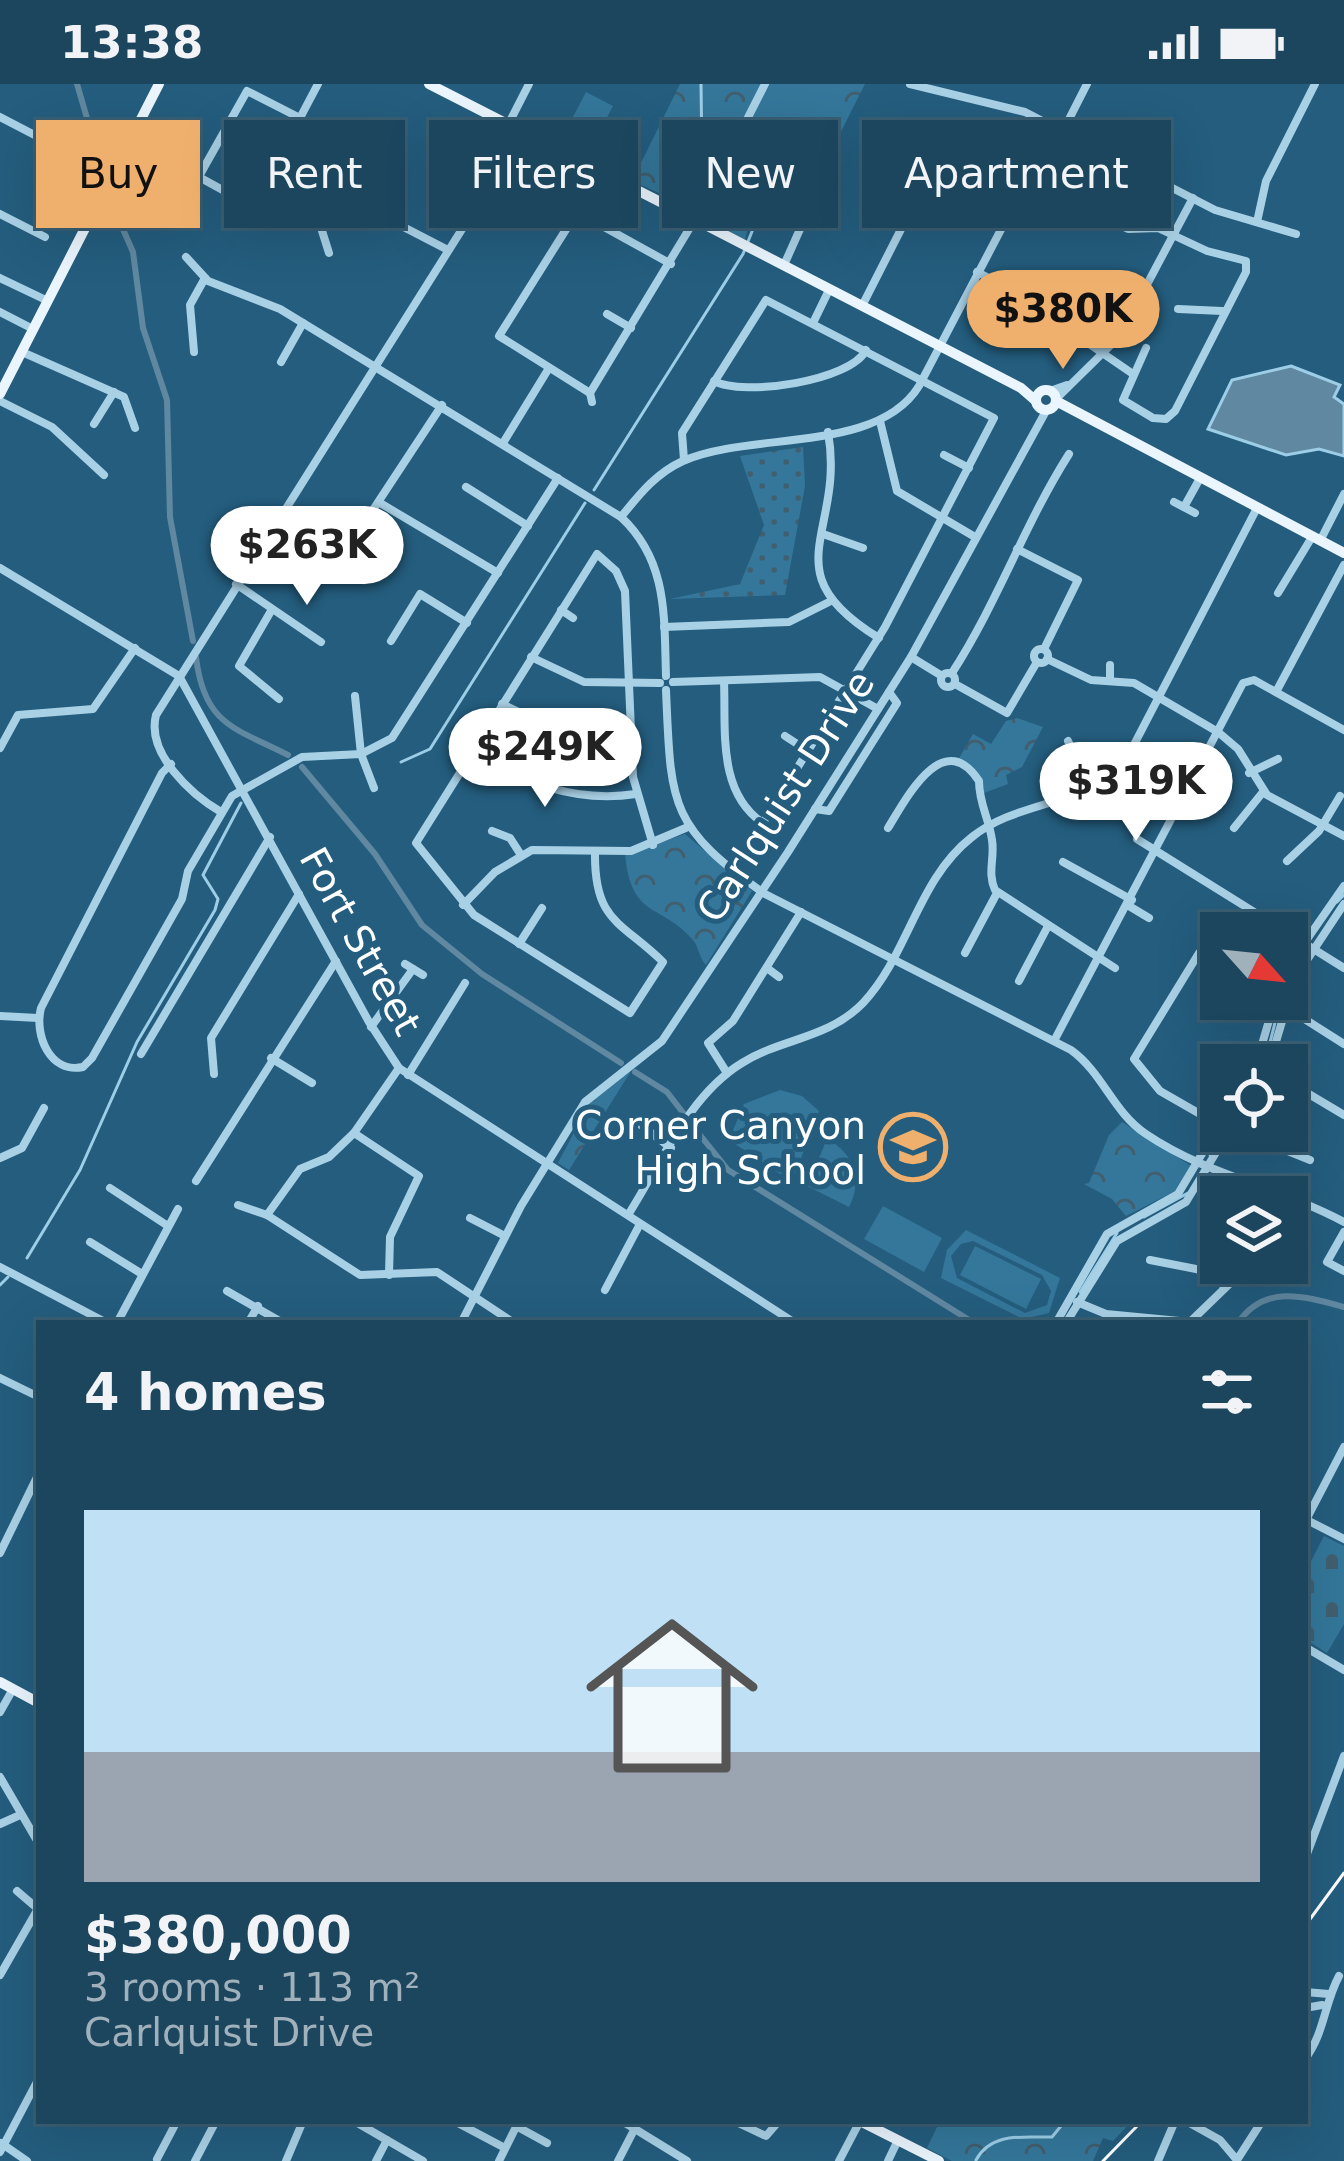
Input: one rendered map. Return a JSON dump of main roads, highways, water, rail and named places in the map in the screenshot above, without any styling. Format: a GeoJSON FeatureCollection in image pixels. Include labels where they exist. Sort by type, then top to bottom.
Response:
{"type":"FeatureCollection","features":[{"type":"Feature","properties":{"kind":"main road"},"geometry":{"type":"LineString","coordinates":[[0,398],[4,375],[23,349],[159,84]]}},
{"type":"Feature","properties":{"kind":"main road"},"geometry":{"type":"LineString","coordinates":[[429,84],[692,213],[829,290],[1344,553]]}},
{"type":"Feature","properties":{"kind":"main road"},"geometry":{"type":"LineString","coordinates":[[0,1682],[36,1701]]}},
{"type":"Feature","properties":{"kind":"main road"},"geometry":{"type":"LineString","coordinates":[[866,2124],[939,2161]]}},
{"type":"Feature","properties":{"kind":"waterway"},"geometry":{"type":"LineString","coordinates":[[77,84],[88,120]]}},
{"type":"Feature","properties":{"kind":"waterway"},"geometry":{"type":"LineString","coordinates":[[594,490],[743,254],[763,204],[750,181],[702,155],[701,84]]}},
{"type":"Feature","properties":{"kind":"waterway"},"geometry":{"type":"LineString","coordinates":[[122,228],[133,252],[143,328],[167,400],[170,517],[193,641]]}},
{"type":"Feature","properties":{"kind":"waterway"},"geometry":{"type":"LineString","coordinates":[[401,762],[430,749],[585,503]]}},
{"type":"Feature","properties":{"kind":"waterway"},"geometry":{"type":"LineString","coordinates":[[196,657],[200,680],[215,711],[238,730],[288,755]]}},
{"type":"Feature","properties":{"kind":"waterway"},"geometry":{"type":"LineString","coordinates":[[302,767],[375,854],[422,925],[482,974],[621,1063]]}},
{"type":"Feature","properties":{"kind":"waterway"},"geometry":{"type":"LineString","coordinates":[[27,1258],[80,1170],[137,1042],[215,910],[218,899],[203,875],[241,803]]}},
{"type":"Feature","properties":{"kind":"waterway"},"geometry":{"type":"LineString","coordinates":[[1337,902],[1344,895]]}},
{"type":"Feature","properties":{"kind":"waterway"},"geometry":{"type":"LineString","coordinates":[[1270,1044],[1276,1020]]}},
{"type":"Feature","properties":{"kind":"waterway"},"geometry":{"type":"LineString","coordinates":[[635,1072],[667,1092],[684,1114]]}},
{"type":"Feature","properties":{"kind":"waterway"},"geometry":{"type":"LineString","coordinates":[[692,1125],[728,1170],[969,1320]]}},
{"type":"Feature","properties":{"kind":"waterway"},"geometry":{"type":"LineString","coordinates":[[1144,1217],[1188,1193]]}},
{"type":"Feature","properties":{"kind":"waterway"},"geometry":{"type":"LineString","coordinates":[[1080,1292],[1117,1233]]}},
{"type":"Feature","properties":{"kind":"waterway"},"geometry":{"type":"LineString","coordinates":[[0,1285],[8,1277]]}},
{"type":"Feature","properties":{"kind":"waterway"},"geometry":{"type":"LineString","coordinates":[[1240,1320],[1260,1302],[1286,1296],[1344,1307]]}},
{"type":"Feature","properties":{"kind":"waterway"},"geometry":{"type":"LineString","coordinates":[[976,2160],[1000,2140],[1052,2137],[1063,2124]]}},
{"type":"Feature","properties":{"kind":"tram line"},"geometry":{"type":"LineString","coordinates":[[1308,1922],[1344,1873]]}},
{"type":"Feature","properties":{"kind":"tram line"},"geometry":{"type":"LineString","coordinates":[[1103,2161],[1139,2124]]}},
{"type":"Feature","properties":{"kind":"place","name":"Corner Canyon High School"},"geometry":{"type":"Point","coordinates":[913,1147]}}]}
